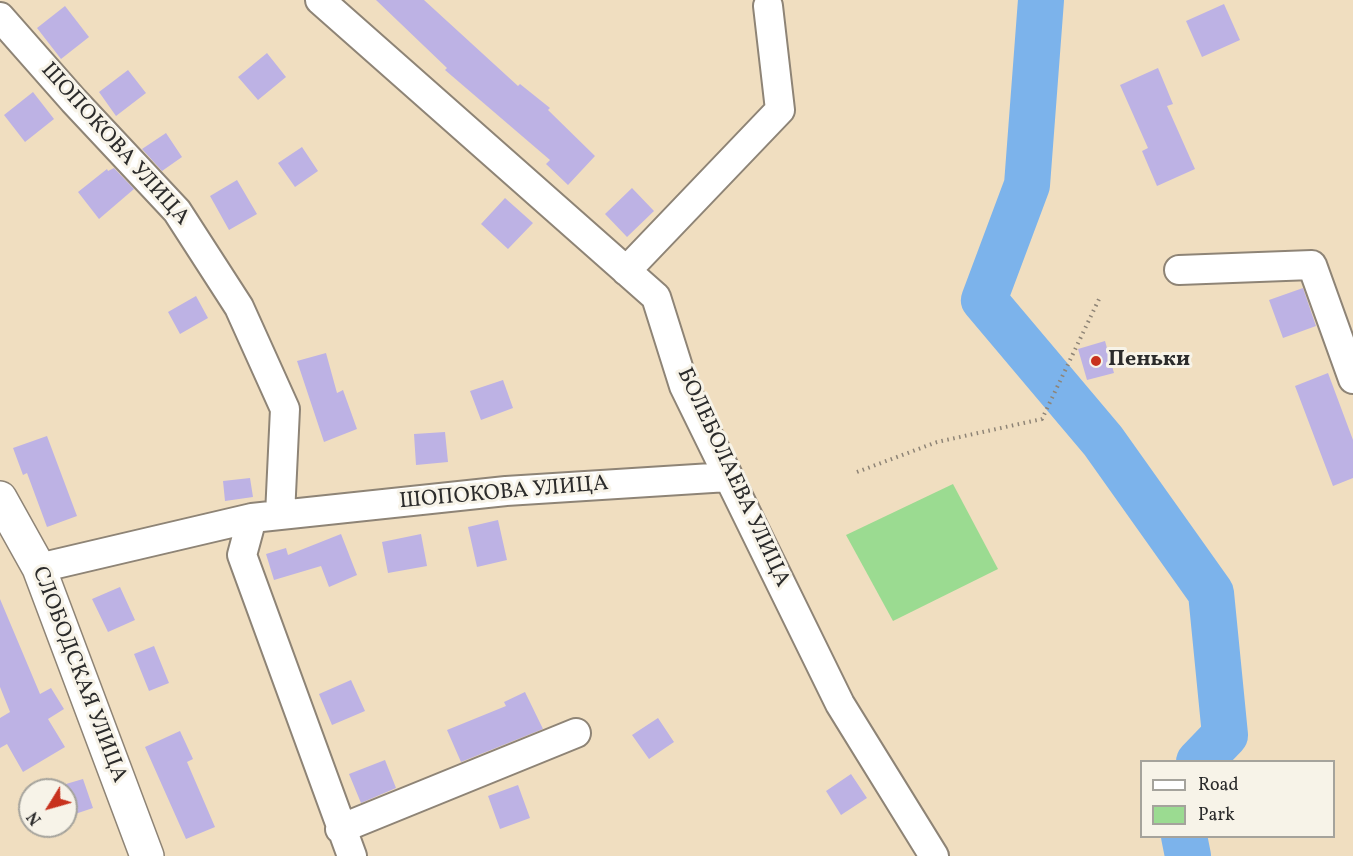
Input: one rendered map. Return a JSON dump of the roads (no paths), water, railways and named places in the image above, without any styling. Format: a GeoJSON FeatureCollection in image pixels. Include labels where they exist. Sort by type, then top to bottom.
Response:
{"type":"FeatureCollection","features":[{"type":"Feature","properties":{"kind":"street","name":"БОЛЕБОЛАЕВА УЛИЦА"},"geometry":{"type":"LineString","coordinates":[[320,0],[656,297],[684,386],[840,704],[934,856]]}},
{"type":"Feature","properties":{"kind":"street"},"geometry":{"type":"LineString","coordinates":[[626,271],[780,110],[768,6]]}},
{"type":"Feature","properties":{"kind":"street","name":"ШОПОКОВА УЛИЦА"},"geometry":{"type":"LineString","coordinates":[[0,17],[177,211],[239,307],[285,409],[280,515]]}},
{"type":"Feature","properties":{"kind":"street"},"geometry":{"type":"LineString","coordinates":[[1179,270],[1312,266],[1353,379]]}},
{"type":"Feature","properties":{"kind":"street","name":"ШОПОКОВА УЛИЦА"},"geometry":{"type":"LineString","coordinates":[[39,568],[252,518],[506,491],[728,477]]}},
{"type":"Feature","properties":{"kind":"street","name":"СЛОБОДСКАЯ УЛИЦА"},"geometry":{"type":"LineString","coordinates":[[0,498],[39,568],[147,856]]}},
{"type":"Feature","properties":{"kind":"street"},"geometry":{"type":"LineString","coordinates":[[252,518],[242,555],[340,829],[352,856]]}},
{"type":"Feature","properties":{"kind":"street"},"geometry":{"type":"LineString","coordinates":[[340,829],[576,733]]}},
{"type":"Feature","properties":{"kind":"waterway"},"geometry":{"type":"LineString","coordinates":[[1041,0],[1027,185],[984,300],[1103,441],[1211,593],[1225,735],[1201,760]]}},
{"type":"Feature","properties":{"kind":"waterway"},"geometry":{"type":"LineString","coordinates":[[1184,838],[1188,856]]}},
{"type":"Feature","properties":{"kind":"place","name":"Пеньки"},"geometry":{"type":"Point","coordinates":[1096,361]}}]}
